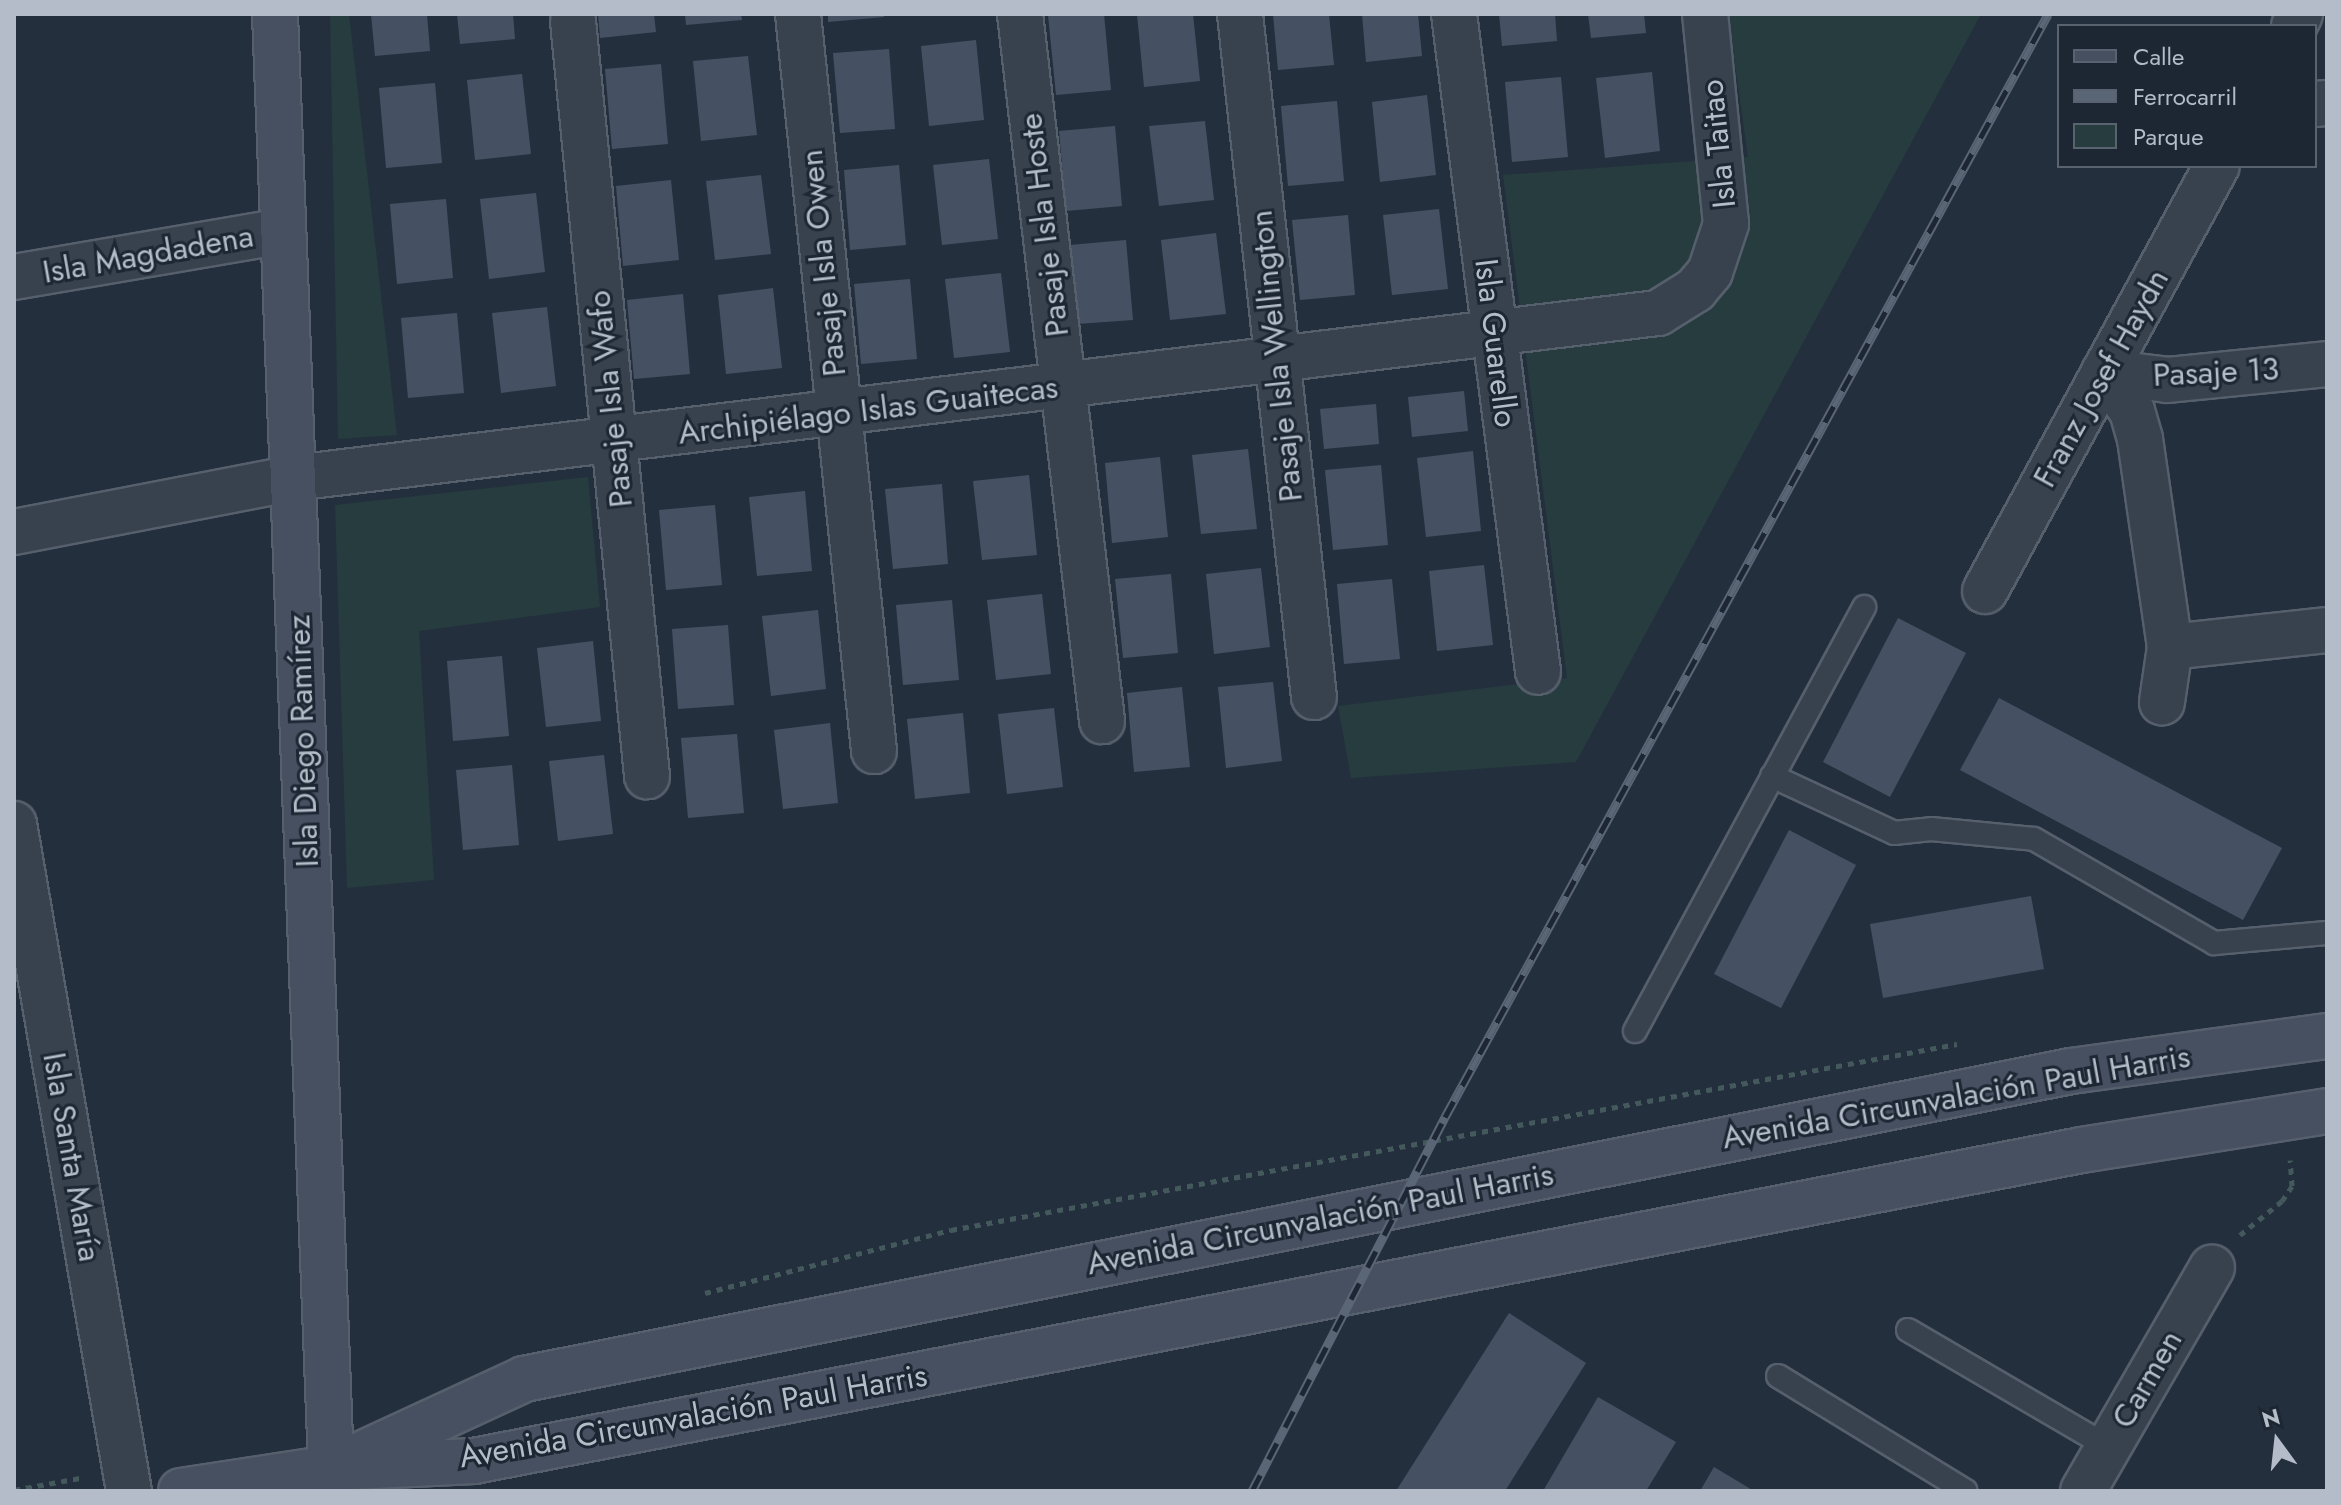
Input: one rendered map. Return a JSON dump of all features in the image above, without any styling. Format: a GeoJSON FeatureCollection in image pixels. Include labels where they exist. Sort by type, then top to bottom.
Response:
{"type":"FeatureCollection","features":[{"type":"Feature","properties":{"kind":"main road","name":"Isla Diego Ramírez"},"geometry":{"type":"LineString","coordinates":[[275,14],[331,1468]]}},
{"type":"Feature","properties":{"kind":"main road","name":"Avenida Circunvalación Paul Harris"},"geometry":{"type":"LineString","coordinates":[[331,1468],[524,1379],[2071,1071],[2327,1036]]}},
{"type":"Feature","properties":{"kind":"main road","name":"Avenida Circunvalación Paul Harris"},"geometry":{"type":"LineString","coordinates":[[181,1491],[331,1468],[474,1461],[2081,1150],[2327,1111]]}},
{"type":"Feature","properties":{"kind":"main road"},"geometry":{"type":"LineString","coordinates":[[280,1491],[331,1468]]}},
{"type":"Feature","properties":{"kind":"street","name":"Pasaje Isla Owen"},"geometry":{"type":"LineString","coordinates":[[798,14],[874,751]]}},
{"type":"Feature","properties":{"kind":"street","name":"Pasaje Isla Hoste"},"geometry":{"type":"LineString","coordinates":[[1020,14],[1102,721]]}},
{"type":"Feature","properties":{"kind":"street","name":"Pasaje Isla Wellington"},"geometry":{"type":"LineString","coordinates":[[1240,14],[1314,697]]}},
{"type":"Feature","properties":{"kind":"street","name":"Isla Guarello"},"geometry":{"type":"LineString","coordinates":[[1454,14],[1538,672]]}},
{"type":"Feature","properties":{"kind":"street","name":"Isla Taitao"},"geometry":{"type":"LineString","coordinates":[[1705,14],[1726,224],[1710,272]]}},
{"type":"Feature","properties":{"kind":"street","name":"Pasaje Isla Wafo"},"geometry":{"type":"LineString","coordinates":[[573,21],[647,776]]}},
{"type":"Feature","properties":{"kind":"street","name":"Franz Josef Haydn"},"geometry":{"type":"LineString","coordinates":[[1985,591],[2216,168]]}},
{"type":"Feature","properties":{"kind":"street","name":"Isla Magdadena"},"geometry":{"type":"LineString","coordinates":[[14,277],[282,231]]}},
{"type":"Feature","properties":{"kind":"street","name":"Archipiélago Islas Guaitecas"},"geometry":{"type":"LineString","coordinates":[[14,532],[294,478],[1495,336],[1658,313],[1695,290],[1710,272]]}},
{"type":"Feature","properties":{"kind":"street","name":"Pasaje 13"},"geometry":{"type":"LineString","coordinates":[[2104,372],[2168,380],[2327,364]]}},
{"type":"Feature","properties":{"kind":"street"},"geometry":{"type":"LineString","coordinates":[[2104,372],[2132,411],[2140,439],[2170,647],[2162,702]]}},
{"type":"Feature","properties":{"kind":"street"},"geometry":{"type":"LineString","coordinates":[[2170,647],[2327,630]]}},
{"type":"Feature","properties":{"kind":"street","name":"Isla Santa María"},"geometry":{"type":"LineString","coordinates":[[14,824],[129,1491]]}},
{"type":"Feature","properties":{"kind":"street","name":"Carmen"},"geometry":{"type":"LineString","coordinates":[[2083,1491],[2212,1268]]}},
{"type":"Feature","properties":{"kind":"lane"},"geometry":{"type":"LineString","coordinates":[[1635,1031],[1864,607]]}},
{"type":"Feature","properties":{"kind":"lane"},"geometry":{"type":"LineString","coordinates":[[1772,776],[1894,833],[1931,829],[2034,839],[2214,943],[2327,933]]}},
{"type":"Feature","properties":{"kind":"lane"},"geometry":{"type":"LineString","coordinates":[[1908,1330],[2108,1447]]}},
{"type":"Feature","properties":{"kind":"lane"},"geometry":{"type":"LineString","coordinates":[[1778,1376],[1966,1491]]}},
{"type":"Feature","properties":{"kind":"path"},"geometry":{"type":"LineString","coordinates":[[2212,1268],[2219,1250],[2270,1212],[2292,1186],[2289,1148]]}},
{"type":"Feature","properties":{"kind":"green space"},"geometry":{"type":"Polygon","coordinates":[[[330,14],[349,14],[397,435],[338,439],[330,14]]]}},
{"type":"Feature","properties":{"kind":"green space"},"geometry":{"type":"Polygon","coordinates":[[[1728,14],[1981,14],[1576,762],[1351,778],[1338,706],[1567,678],[1503,175],[1748,157],[1728,14]]]}},
{"type":"Feature","properties":{"kind":"green space"},"geometry":{"type":"Polygon","coordinates":[[[588,477],[600,607],[419,631],[434,880],[347,888],[335,505],[588,477]]]}},
{"type":"Feature","properties":{"kind":"building"},"geometry":{"type":"Polygon","coordinates":[[[371,14],[427,14],[430,51],[375,56],[371,14]]]}},
{"type":"Feature","properties":{"kind":"building"},"geometry":{"type":"Polygon","coordinates":[[[457,14],[513,14],[515,39],[460,44],[457,14]]]}},
{"type":"Feature","properties":{"kind":"building"},"geometry":{"type":"Polygon","coordinates":[[[598,14],[654,14],[656,32],[600,38],[598,14]]]}},
{"type":"Feature","properties":{"kind":"building"},"geometry":{"type":"Polygon","coordinates":[[[685,14],[741,14],[742,20],[686,25],[685,14]]]}},
{"type":"Feature","properties":{"kind":"building"},"geometry":{"type":"Polygon","coordinates":[[[828,14],[884,14],[884,17],[828,22],[828,14]]]}},
{"type":"Feature","properties":{"kind":"building"},"geometry":{"type":"Polygon","coordinates":[[[1104,14],[1111,90],[1056,95],[1048,15],[1104,14]]]}},
{"type":"Feature","properties":{"kind":"building"},"geometry":{"type":"Polygon","coordinates":[[[1137,14],[1193,14],[1200,81],[1144,87],[1137,14]]]}},
{"type":"Feature","properties":{"kind":"building"},"geometry":{"type":"Polygon","coordinates":[[[1273,14],[1329,14],[1334,65],[1278,70],[1273,14]]]}},
{"type":"Feature","properties":{"kind":"building"},"geometry":{"type":"Polygon","coordinates":[[[1362,14],[1418,14],[1422,56],[1366,62],[1362,14]]]}},
{"type":"Feature","properties":{"kind":"building"},"geometry":{"type":"Polygon","coordinates":[[[1499,14],[1555,14],[1557,41],[1502,46],[1499,14]]]}},
{"type":"Feature","properties":{"kind":"building"},"geometry":{"type":"Polygon","coordinates":[[[1588,14],[1644,14],[1646,33],[1591,38],[1588,14]]]}},
{"type":"Feature","properties":{"kind":"building"},"geometry":{"type":"Polygon","coordinates":[[[976,40],[984,120],[929,126],[921,46],[976,40]]]}},
{"type":"Feature","properties":{"kind":"building"},"geometry":{"type":"Polygon","coordinates":[[[889,49],[895,129],[840,133],[833,53],[889,49]]]}},
{"type":"Feature","properties":{"kind":"building"},"geometry":{"type":"Polygon","coordinates":[[[748,56],[757,135],[701,141],[693,61],[748,56]]]}},
{"type":"Feature","properties":{"kind":"building"},"geometry":{"type":"Polygon","coordinates":[[[661,64],[668,144],[612,149],[605,69],[661,64]]]}},
{"type":"Feature","properties":{"kind":"building"},"geometry":{"type":"Polygon","coordinates":[[[1652,72],[1660,151],[1605,158],[1596,78],[1652,72]]]}},
{"type":"Feature","properties":{"kind":"building"},"geometry":{"type":"Polygon","coordinates":[[[522,74],[531,154],[475,160],[467,80],[522,74]]]}},
{"type":"Feature","properties":{"kind":"building"},"geometry":{"type":"Polygon","coordinates":[[[1561,77],[1568,157],[1512,162],[1505,82],[1561,77]]]}},
{"type":"Feature","properties":{"kind":"building"},"geometry":{"type":"Polygon","coordinates":[[[435,83],[442,163],[386,168],[379,88],[435,83]]]}},
{"type":"Feature","properties":{"kind":"building"},"geometry":{"type":"Polygon","coordinates":[[[1427,95],[1436,175],[1380,182],[1372,102],[1427,95]]]}},
{"type":"Feature","properties":{"kind":"building"},"geometry":{"type":"Polygon","coordinates":[[[1337,101],[1344,181],[1288,186],[1281,106],[1337,101]]]}},
{"type":"Feature","properties":{"kind":"building"},"geometry":{"type":"Polygon","coordinates":[[[1205,121],[1214,200],[1159,206],[1149,126],[1205,121]]]}},
{"type":"Feature","properties":{"kind":"building"},"geometry":{"type":"Polygon","coordinates":[[[1115,126],[1122,206],[1066,211],[1059,131],[1115,126]]]}},
{"type":"Feature","properties":{"kind":"building"},"geometry":{"type":"Polygon","coordinates":[[[989,159],[998,239],[942,245],[933,165],[989,159]]]}},
{"type":"Feature","properties":{"kind":"building"},"geometry":{"type":"Polygon","coordinates":[[[899,165],[906,245],[850,250],[844,170],[899,165]]]}},
{"type":"Feature","properties":{"kind":"building"},"geometry":{"type":"Polygon","coordinates":[[[761,175],[771,254],[715,260],[706,181],[761,175]]]}},
{"type":"Feature","properties":{"kind":"building"},"geometry":{"type":"Polygon","coordinates":[[[671,180],[679,260],[623,266],[616,186],[671,180]]]}},
{"type":"Feature","properties":{"kind":"building"},"geometry":{"type":"Polygon","coordinates":[[[536,193],[545,272],[489,279],[480,199],[536,193]]]}},
{"type":"Feature","properties":{"kind":"building"},"geometry":{"type":"Polygon","coordinates":[[[446,199],[453,278],[397,284],[390,204],[446,199]]]}},
{"type":"Feature","properties":{"kind":"building"},"geometry":{"type":"Polygon","coordinates":[[[1439,209],[1448,289],[1392,295],[1383,215],[1439,209]]]}},
{"type":"Feature","properties":{"kind":"building"},"geometry":{"type":"Polygon","coordinates":[[[1348,215],[1355,295],[1300,300],[1292,220],[1348,215]]]}},
{"type":"Feature","properties":{"kind":"building"},"geometry":{"type":"Polygon","coordinates":[[[1216,233],[1226,314],[1170,320],[1161,240],[1216,233]]]}},
{"type":"Feature","properties":{"kind":"building"},"geometry":{"type":"Polygon","coordinates":[[[1126,240],[1133,320],[1077,324],[1070,245],[1126,240]]]}},
{"type":"Feature","properties":{"kind":"building"},"geometry":{"type":"Polygon","coordinates":[[[1001,273],[1010,352],[954,358],[945,279],[1001,273]]]}},
{"type":"Feature","properties":{"kind":"building"},"geometry":{"type":"Polygon","coordinates":[[[910,279],[917,359],[861,364],[854,284],[910,279]]]}},
{"type":"Feature","properties":{"kind":"building"},"geometry":{"type":"Polygon","coordinates":[[[773,288],[782,368],[726,374],[718,295],[773,288]]]}},
{"type":"Feature","properties":{"kind":"building"},"geometry":{"type":"Polygon","coordinates":[[[683,294],[690,374],[634,379],[627,300],[683,294]]]}},
{"type":"Feature","properties":{"kind":"building"},"geometry":{"type":"Polygon","coordinates":[[[547,307],[556,386],[501,393],[492,313],[547,307]]]}},
{"type":"Feature","properties":{"kind":"building"},"geometry":{"type":"Polygon","coordinates":[[[457,313],[464,393],[408,398],[401,318],[457,313]]]}},
{"type":"Feature","properties":{"kind":"building"},"geometry":{"type":"Polygon","coordinates":[[[1464,391],[1468,431],[1412,437],[1408,397],[1464,391]]]}},
{"type":"Feature","properties":{"kind":"building"},"geometry":{"type":"Polygon","coordinates":[[[1376,404],[1379,444],[1324,449],[1320,409],[1376,404]]]}},
{"type":"Feature","properties":{"kind":"building"},"geometry":{"type":"Polygon","coordinates":[[[1248,449],[1257,529],[1201,534],[1192,455],[1248,449]]]}},
{"type":"Feature","properties":{"kind":"building"},"geometry":{"type":"Polygon","coordinates":[[[1473,451],[1481,531],[1426,537],[1417,458],[1473,451]]]}},
{"type":"Feature","properties":{"kind":"building"},"geometry":{"type":"Polygon","coordinates":[[[1160,457],[1168,537],[1112,543],[1105,463],[1160,457]]]}},
{"type":"Feature","properties":{"kind":"building"},"geometry":{"type":"Polygon","coordinates":[[[1381,465],[1388,545],[1333,550],[1325,470],[1381,465]]]}},
{"type":"Feature","properties":{"kind":"building"},"geometry":{"type":"Polygon","coordinates":[[[1029,475],[1037,555],[982,560],[973,481],[1029,475]]]}},
{"type":"Feature","properties":{"kind":"building"},"geometry":{"type":"Polygon","coordinates":[[[942,484],[948,564],[893,569],[885,489],[942,484]]]}},
{"type":"Feature","properties":{"kind":"building"},"geometry":{"type":"Polygon","coordinates":[[[805,491],[812,571],[757,576],[749,497],[805,491]]]}},
{"type":"Feature","properties":{"kind":"building"},"geometry":{"type":"Polygon","coordinates":[[[715,505],[722,585],[666,590],[659,510],[715,505]]]}},
{"type":"Feature","properties":{"kind":"building"},"geometry":{"type":"Polygon","coordinates":[[[1484,565],[1493,645],[1437,651],[1429,571],[1484,565]]]}},
{"type":"Feature","properties":{"kind":"building"},"geometry":{"type":"Polygon","coordinates":[[[1261,568],[1270,647],[1214,654],[1206,574],[1261,568]]]}},
{"type":"Feature","properties":{"kind":"building"},"geometry":{"type":"Polygon","coordinates":[[[1171,574],[1178,653],[1123,658],[1115,579],[1171,574]]]}},
{"type":"Feature","properties":{"kind":"building"},"geometry":{"type":"Polygon","coordinates":[[[1392,579],[1400,659],[1344,664],[1337,584],[1392,579]]]}},
{"type":"Feature","properties":{"kind":"building"},"geometry":{"type":"Polygon","coordinates":[[[1042,594],[1051,674],[996,680],[987,600],[1042,594]]]}},
{"type":"Feature","properties":{"kind":"building"},"geometry":{"type":"Polygon","coordinates":[[[952,600],[959,680],[903,685],[896,605],[952,600]]]}},
{"type":"Feature","properties":{"kind":"building"},"geometry":{"type":"Polygon","coordinates":[[[818,610],[826,689],[771,696],[762,616],[818,610]]]}},
{"type":"Feature","properties":{"kind":"building"},"geometry":{"type":"Polygon","coordinates":[[[1898,618],[1966,653],[1890,797],[1823,762],[1898,618]]]}},
{"type":"Feature","properties":{"kind":"building"},"geometry":{"type":"Polygon","coordinates":[[[728,625],[734,705],[678,709],[672,629],[728,625]]]}},
{"type":"Feature","properties":{"kind":"building"},"geometry":{"type":"Polygon","coordinates":[[[593,641],[601,721],[546,727],[537,648],[593,641]]]}},
{"type":"Feature","properties":{"kind":"building"},"geometry":{"type":"Polygon","coordinates":[[[502,656],[509,736],[453,741],[447,661],[502,656]]]}},
{"type":"Feature","properties":{"kind":"building"},"geometry":{"type":"Polygon","coordinates":[[[1273,682],[1282,761],[1226,768],[1218,687],[1273,682]]]}},
{"type":"Feature","properties":{"kind":"building"},"geometry":{"type":"Polygon","coordinates":[[[1182,687],[1190,767],[1134,772],[1127,693],[1182,687]]]}},
{"type":"Feature","properties":{"kind":"building"},"geometry":{"type":"Polygon","coordinates":[[[1999,698],[2282,848],[2243,920],[1960,770],[1999,698]]]}},
{"type":"Feature","properties":{"kind":"building"},"geometry":{"type":"Polygon","coordinates":[[[1054,708],[1063,787],[1007,794],[998,714],[1054,708]]]}},
{"type":"Feature","properties":{"kind":"building"},"geometry":{"type":"Polygon","coordinates":[[[963,713],[970,793],[915,799],[907,719],[963,713]]]}},
{"type":"Feature","properties":{"kind":"building"},"geometry":{"type":"Polygon","coordinates":[[[830,723],[838,803],[783,809],[774,730],[830,723]]]}},
{"type":"Feature","properties":{"kind":"building"},"geometry":{"type":"Polygon","coordinates":[[[737,734],[744,813],[688,818],[681,738],[737,734]]]}},
{"type":"Feature","properties":{"kind":"building"},"geometry":{"type":"Polygon","coordinates":[[[604,755],[613,834],[558,841],[549,761],[604,755]]]}},
{"type":"Feature","properties":{"kind":"building"},"geometry":{"type":"Polygon","coordinates":[[[512,765],[519,845],[463,850],[456,770],[512,765]]]}},
{"type":"Feature","properties":{"kind":"building"},"geometry":{"type":"Polygon","coordinates":[[[1789,830],[1856,865],[1781,1008],[1714,974],[1789,830]]]}},
{"type":"Feature","properties":{"kind":"building"},"geometry":{"type":"Polygon","coordinates":[[[2031,896],[2044,969],[1883,998],[1870,924],[2031,896]]]}},
{"type":"Feature","properties":{"kind":"building"},"geometry":{"type":"Polygon","coordinates":[[[1509,1313],[1586,1363],[1505,1491],[1396,1491],[1509,1313]]]}},
{"type":"Feature","properties":{"kind":"building"},"geometry":{"type":"Polygon","coordinates":[[[1598,1397],[1676,1442],[1646,1491],[1543,1491],[1598,1397]]]}},
{"type":"Feature","properties":{"kind":"building"},"geometry":{"type":"Polygon","coordinates":[[[1714,1467],[1754,1491],[1700,1491],[1714,1467]]]}},
{"type":"Feature","properties":{"kind":"railway"},"geometry":{"type":"LineString","coordinates":[[1252,1491],[1445,1117],[2048,14]]}}]}
